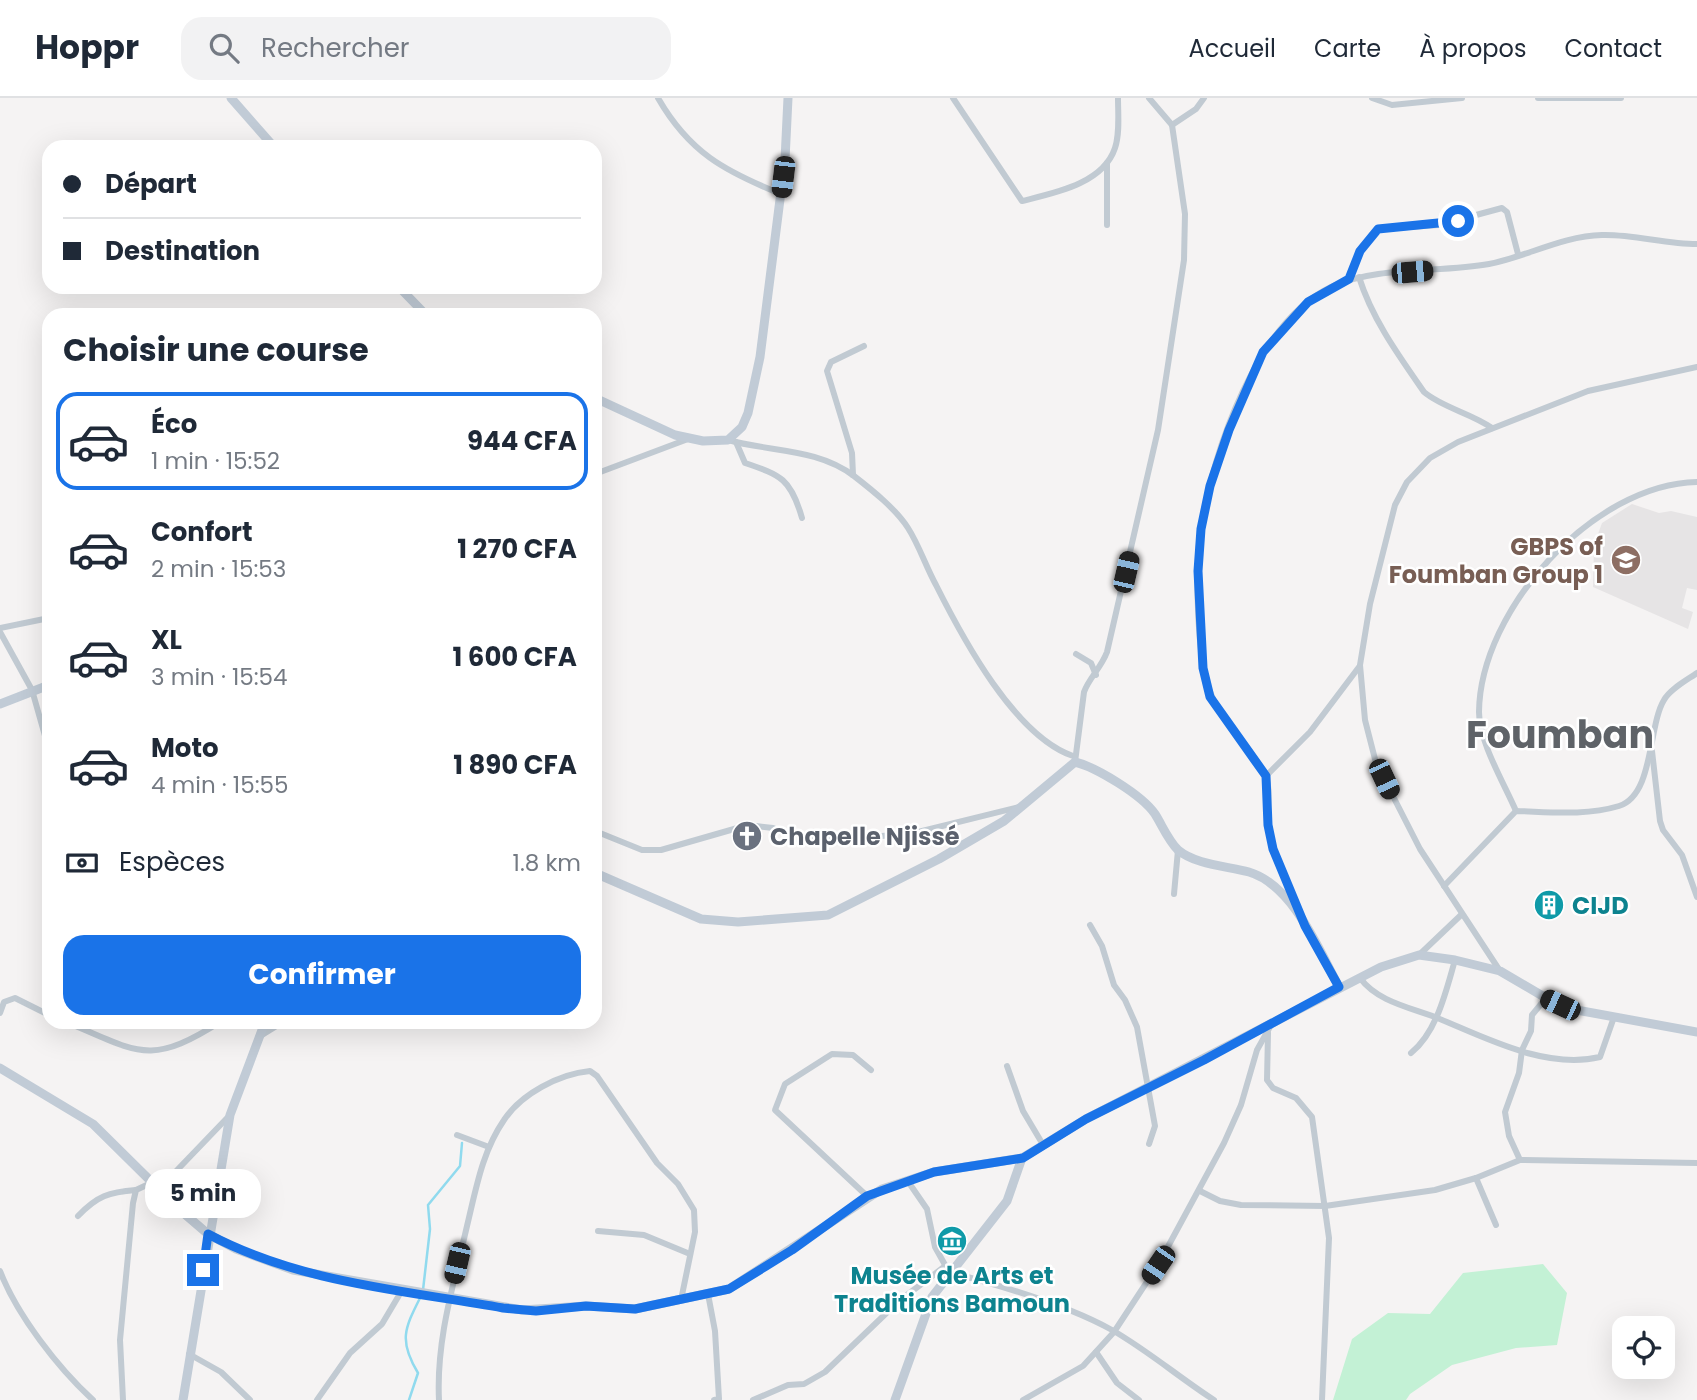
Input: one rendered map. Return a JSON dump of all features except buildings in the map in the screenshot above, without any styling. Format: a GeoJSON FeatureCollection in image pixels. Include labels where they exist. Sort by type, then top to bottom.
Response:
{"type":"FeatureCollection","features":[{"type":"Feature","properties":{"kind":"street"},"geometry":{"type":"LineString","coordinates":[[231,98],[268,140]]}},
{"type":"Feature","properties":{"kind":"street"},"geometry":{"type":"LineString","coordinates":[[658,98],[698,152],[719,166],[781,194]]}},
{"type":"Feature","properties":{"kind":"street"},"geometry":{"type":"LineString","coordinates":[[732,441],[742,427],[752,398],[781,194],[788,131],[788,98]]}},
{"type":"Feature","properties":{"kind":"street"},"geometry":{"type":"LineString","coordinates":[[953,98],[1022,201],[1079,184],[1107,163]]}},
{"type":"Feature","properties":{"kind":"street"},"geometry":{"type":"LineString","coordinates":[[1107,225],[1107,163],[1116,145],[1118,98]]}},
{"type":"Feature","properties":{"kind":"street"},"geometry":{"type":"LineString","coordinates":[[602,876],[649,899],[701,919],[738,922],[816,917],[844,909],[1004,821],[1074,759],[1084,692],[1107,652],[1158,430],[1184,260],[1185,214],[1172,125],[1149,98]]}},
{"type":"Feature","properties":{"kind":"street"},"geometry":{"type":"LineString","coordinates":[[1172,125],[1196,109],[1204,98]]}},
{"type":"Feature","properties":{"kind":"street"},"geometry":{"type":"LineString","coordinates":[[1372,98],[1392,105],[1462,98]]}},
{"type":"Feature","properties":{"kind":"street"},"geometry":{"type":"LineString","coordinates":[[1538,98],[1621,98]]}},
{"type":"Feature","properties":{"kind":"street"},"geometry":{"type":"LineString","coordinates":[[1349,279],[1360,251],[1378,229],[1439,225],[1502,208],[1507,212],[1518,254]]}},
{"type":"Feature","properties":{"kind":"street"},"geometry":{"type":"LineString","coordinates":[[1339,987],[1300,914],[1273,849],[1268,825],[1266,776],[1210,697],[1203,668],[1198,571],[1201,529],[1210,486],[1229,430],[1263,352],[1308,302],[1349,279],[1490,264],[1518,254],[1598,235],[1697,244]]}},
{"type":"Feature","properties":{"kind":"street"},"geometry":{"type":"LineString","coordinates":[[1359,277],[1379,323],[1424,392],[1432,399],[1474,416],[1492,428]]}},
{"type":"Feature","properties":{"kind":"street"},"geometry":{"type":"LineString","coordinates":[[406,294],[419,308]]}},
{"type":"Feature","properties":{"kind":"street"},"geometry":{"type":"LineString","coordinates":[[853,475],[852,453],[827,372],[831,362],[864,346]]}},
{"type":"Feature","properties":{"kind":"street"},"geometry":{"type":"LineString","coordinates":[[1500,971],[1420,849],[1376,763],[1365,720],[1360,665],[1370,604],[1395,505],[1407,482],[1430,458],[1458,442],[1588,391],[1697,367]]}},
{"type":"Feature","properties":{"kind":"street"},"geometry":{"type":"LineString","coordinates":[[602,401],[675,435],[689,439],[732,441],[791,450],[828,462],[853,475],[908,527],[942,599],[995,685],[1041,738],[1140,798],[1155,814],[1178,849],[1193,859],[1262,878],[1300,914]]}},
{"type":"Feature","properties":{"kind":"street"},"geometry":{"type":"LineString","coordinates":[[602,471],[689,439]]}},
{"type":"Feature","properties":{"kind":"street"},"geometry":{"type":"LineString","coordinates":[[732,441],[745,463],[768,470],[789,485],[802,518]]}},
{"type":"Feature","properties":{"kind":"street"},"geometry":{"type":"LineString","coordinates":[[1516,811],[1481,734],[1479,712],[1485,668],[1510,610],[1531,582],[1580,530],[1655,490],[1678,482],[1697,482]]}},
{"type":"Feature","properties":{"kind":"street"},"geometry":{"type":"LineString","coordinates":[[42,620],[0,630],[32,690],[42,725]]}},
{"type":"Feature","properties":{"kind":"street"},"geometry":{"type":"LineString","coordinates":[[1076,654],[1091,663],[1096,675]]}},
{"type":"Feature","properties":{"kind":"street"},"geometry":{"type":"LineString","coordinates":[[1266,776],[1310,732],[1360,665]]}},
{"type":"Feature","properties":{"kind":"street"},"geometry":{"type":"LineString","coordinates":[[1516,811],[1559,814],[1619,806],[1630,800],[1652,751],[1664,699],[1697,673]]}},
{"type":"Feature","properties":{"kind":"street"},"geometry":{"type":"LineString","coordinates":[[0,704],[42,687]]}},
{"type":"Feature","properties":{"kind":"street"},"geometry":{"type":"LineString","coordinates":[[1652,751],[1663,830],[1682,855],[1697,897]]}},
{"type":"Feature","properties":{"kind":"street"},"geometry":{"type":"LineString","coordinates":[[602,834],[642,850],[661,850],[748,825],[773,828],[804,842],[835,835],[870,837],[914,833],[1024,806]]}},
{"type":"Feature","properties":{"kind":"street"},"geometry":{"type":"LineString","coordinates":[[1444,886],[1516,811]]}},
{"type":"Feature","properties":{"kind":"street"},"geometry":{"type":"LineString","coordinates":[[1174,894],[1178,849]]}},
{"type":"Feature","properties":{"kind":"street"},"geometry":{"type":"LineString","coordinates":[[1419,955],[1461,915]]}},
{"type":"Feature","properties":{"kind":"street"},"geometry":{"type":"LineString","coordinates":[[1090,925],[1102,946],[1114,985],[1125,1000],[1137,1027],[1155,1126],[1149,1144]]}},
{"type":"Feature","properties":{"kind":"street"},"geometry":{"type":"LineString","coordinates":[[0,1068],[93,1124],[155,1187],[208,1234],[286,1269],[401,1292],[529,1311],[586,1306],[635,1309],[708,1294],[744,1281],[867,1196],[907,1180],[978,1164],[1023,1158],[1042,1143],[1269,1028],[1339,987],[1407,956],[1455,960],[1500,971],[1546,998],[1572,1009],[1697,1032]]}},
{"type":"Feature","properties":{"kind":"street"},"geometry":{"type":"LineString","coordinates":[[1411,1053],[1423,1043],[1436,1018],[1455,960]]}},
{"type":"Feature","properties":{"kind":"street"},"geometry":{"type":"LineString","coordinates":[[1360,978],[1375,994],[1522,1050],[1558,1058],[1600,1057],[1614,1017]]}},
{"type":"Feature","properties":{"kind":"street"},"geometry":{"type":"LineString","coordinates":[[0,1013],[4,1003],[15,998],[42,1012]]}},
{"type":"Feature","properties":{"kind":"street"},"geometry":{"type":"LineString","coordinates":[[1520,1160],[1509,1136],[1504,1112],[1518,1073],[1522,1050],[1531,1031],[1534,1009],[1546,998]]}},
{"type":"Feature","properties":{"kind":"street"},"geometry":{"type":"LineString","coordinates":[[1023,1400],[1075,1371],[1114,1332],[1158,1265],[1200,1191],[1232,1125],[1257,1050],[1269,1028]]}},
{"type":"Feature","properties":{"kind":"street"},"geometry":{"type":"LineString","coordinates":[[1269,1028],[1267,1080],[1273,1088],[1296,1098],[1312,1117],[1325,1206],[1329,1266],[1322,1400]]}},
{"type":"Feature","properties":{"kind":"street"},"geometry":{"type":"LineString","coordinates":[[82,1029],[131,1051],[152,1051],[187,1042],[208,1029]]}},
{"type":"Feature","properties":{"kind":"street"},"geometry":{"type":"LineString","coordinates":[[183,1400],[208,1234],[230,1115],[263,1029]]}},
{"type":"Feature","properties":{"kind":"street"},"geometry":{"type":"LineString","coordinates":[[262,1035],[272,1029]]}},
{"type":"Feature","properties":{"kind":"street"},"geometry":{"type":"LineString","coordinates":[[867,1196],[775,1110],[785,1084],[832,1054],[853,1055],[871,1070]]}},
{"type":"Feature","properties":{"kind":"street"},"geometry":{"type":"LineString","coordinates":[[1007,1066],[1023,1111],[1042,1143]]}},
{"type":"Feature","properties":{"kind":"street"},"geometry":{"type":"LineString","coordinates":[[439,1400],[441,1352],[449,1298],[475,1190],[489,1147],[502,1121],[521,1101],[552,1082],[578,1072],[590,1071],[608,1090],[657,1163],[688,1199],[696,1220],[681,1300]]}},
{"type":"Feature","properties":{"kind":"street"},"geometry":{"type":"LineString","coordinates":[[78,1216],[95,1198],[105,1193],[155,1187],[230,1115]]}},
{"type":"Feature","properties":{"kind":"street"},"geometry":{"type":"LineString","coordinates":[[457,1135],[489,1147]]}},
{"type":"Feature","properties":{"kind":"street"},"geometry":{"type":"LineString","coordinates":[[895,1400],[932,1297],[947,1270],[1007,1200],[1023,1158]]}},
{"type":"Feature","properties":{"kind":"street"},"geometry":{"type":"LineString","coordinates":[[1200,1191],[1220,1201],[1241,1205],[1325,1206],[1435,1189],[1476,1178],[1520,1160],[1697,1163]]}},
{"type":"Feature","properties":{"kind":"street"},"geometry":{"type":"LineString","coordinates":[[1476,1178],[1496,1226]]}},
{"type":"Feature","properties":{"kind":"street"},"geometry":{"type":"LineString","coordinates":[[907,1180],[927,1209],[935,1247],[947,1270],[997,1284],[1091,1319],[1214,1400]]}},
{"type":"Feature","properties":{"kind":"street"},"geometry":{"type":"LineString","coordinates":[[123,1400],[120,1340],[136,1190]]}},
{"type":"Feature","properties":{"kind":"street"},"geometry":{"type":"LineString","coordinates":[[598,1231],[644,1235],[690,1254]]}},
{"type":"Feature","properties":{"kind":"street"},"geometry":{"type":"LineString","coordinates":[[753,1400],[788,1385],[804,1384],[825,1372],[899,1301],[947,1270]]}},
{"type":"Feature","properties":{"kind":"street"},"geometry":{"type":"LineString","coordinates":[[0,1271],[15,1303],[28,1322],[93,1400]]}},
{"type":"Feature","properties":{"kind":"street"},"geometry":{"type":"LineString","coordinates":[[317,1400],[350,1353],[382,1324],[401,1292]]}},
{"type":"Feature","properties":{"kind":"street"},"geometry":{"type":"LineString","coordinates":[[708,1294],[715,1331],[718,1400]]}},
{"type":"Feature","properties":{"kind":"street"},"geometry":{"type":"LineString","coordinates":[[1096,1352],[1109,1374],[1139,1400]]}},
{"type":"Feature","properties":{"kind":"street"},"geometry":{"type":"LineString","coordinates":[[189,1354],[221,1372],[250,1400]]}},
{"type":"Feature","properties":{"kind":"shaded area"},"geometry":{"type":"Polygon","coordinates":[[[1632,504],[1659,513],[1671,511],[1697,517],[1697,590],[1687,588],[1682,608],[1693,612],[1688,629],[1593,587],[1594,545],[1602,523],[1632,504]]]}},
{"type":"Feature","properties":{"kind":"green space"},"geometry":{"type":"Polygon","coordinates":[[[1543,1264],[1567,1293],[1557,1345],[1516,1348],[1452,1365],[1410,1394],[1406,1400],[1333,1400],[1352,1339],[1388,1313],[1430,1314],[1463,1273],[1543,1264]]]}},
{"type":"Feature","properties":{"kind":"waterway"},"geometry":{"type":"LineString","coordinates":[[423,1290],[430,1229],[428,1205],[460,1166],[462,1143]]}},
{"type":"Feature","properties":{"kind":"waterway"},"geometry":{"type":"LineString","coordinates":[[409,1400],[418,1373],[408,1352],[406,1334],[421,1296]]}},
{"type":"Feature","properties":{"kind":"place","name":"GBPS of Foumban Group 1"},"geometry":{"type":"Point","coordinates":[1626,560]}},
{"type":"Feature","properties":{"kind":"place","name":"Chapelle Njissé"},"geometry":{"type":"Point","coordinates":[747,836]}},
{"type":"Feature","properties":{"kind":"place","name":"CIJD"},"geometry":{"type":"Point","coordinates":[1549,905]}},
{"type":"Feature","properties":{"kind":"place","name":"Musée de Arts et Traditions Bamoun"},"geometry":{"type":"Point","coordinates":[952,1241]}},
{"type":"Feature","properties":{"kind":"district","name":"Foumban"},"geometry":{"type":"Point","coordinates":[1560,734]}},
{"type":"Feature","properties":{"kind":"route"},"geometry":{"type":"LineString","coordinates":[[203,1270],[208,1234],[236,1249],[293,1270],[401,1292],[503,1308],[536,1311],[575,1306],[635,1309],[656,1307],[729,1289],[792,1250],[867,1196],[934,1172],[1023,1158],[1042,1143],[1086,1119],[1204,1060],[1339,987],[1305,926],[1273,849],[1268,825],[1266,776],[1210,697],[1203,668],[1198,571],[1201,529],[1210,486],[1229,430],[1263,352],[1308,302],[1328,288],[1349,279],[1360,251],[1370,235],[1378,229],[1385,226],[1415,228],[1458,221]]}}]}
